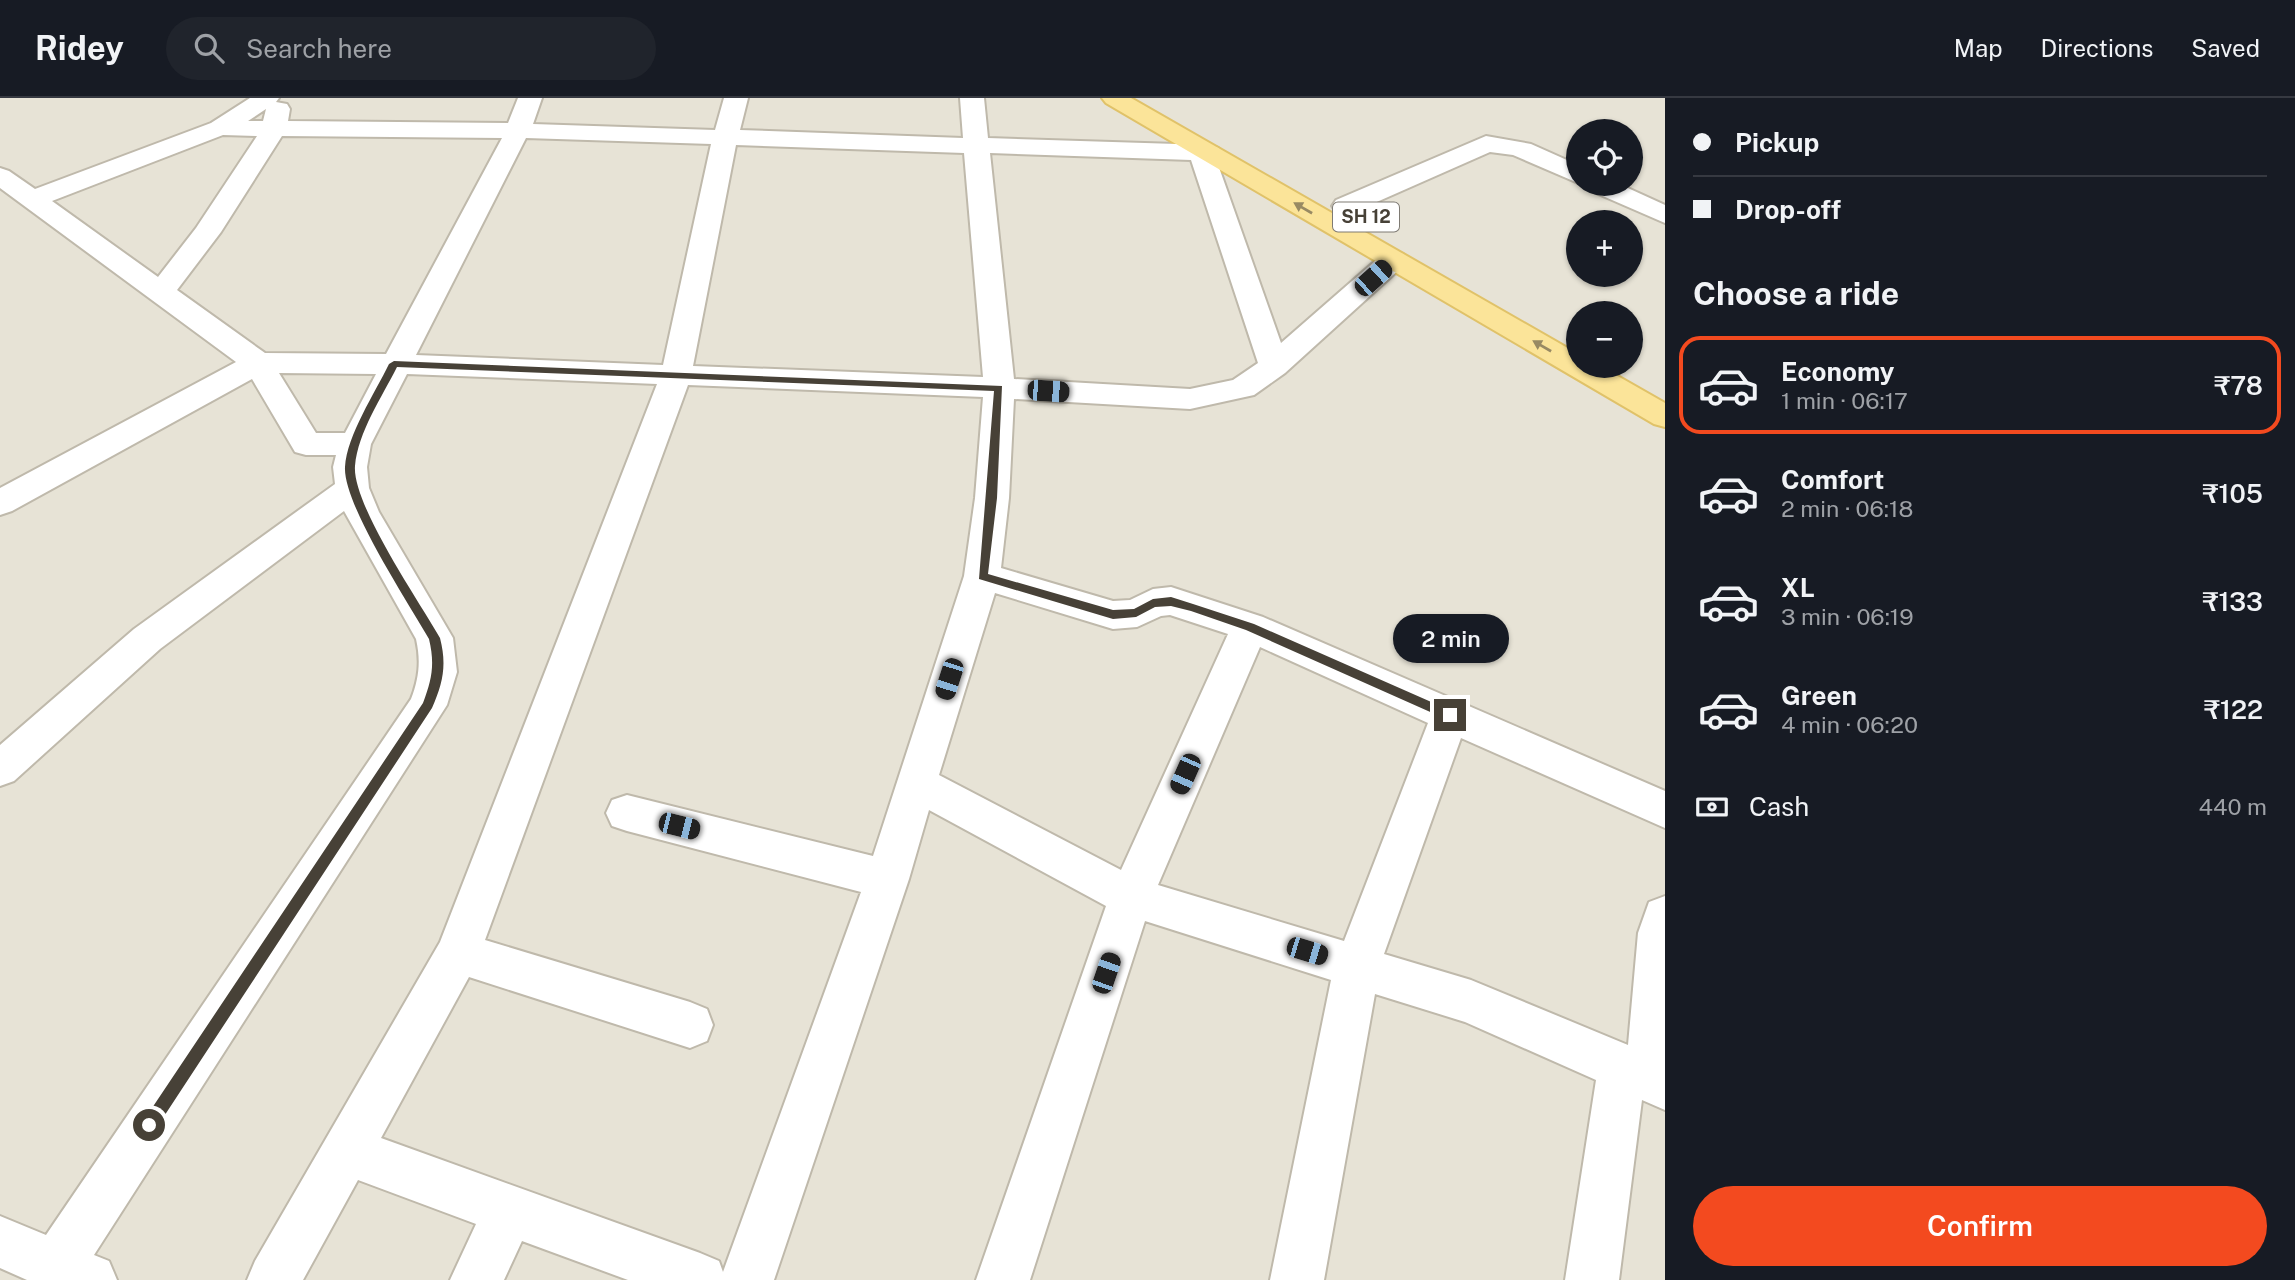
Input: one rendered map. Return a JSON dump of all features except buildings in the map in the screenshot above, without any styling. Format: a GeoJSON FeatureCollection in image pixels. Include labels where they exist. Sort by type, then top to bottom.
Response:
{"type":"FeatureCollection","features":[{"type":"Feature","properties":{"kind":"main road","name":"SH 12"},"geometry":{"type":"LineString","coordinates":[[1114,98],[1665,417]]}},
{"type":"Feature","properties":{"kind":"main road","name":"SH 12"},"geometry":{"type":"LineString","coordinates":[[1152,98],[1566,332]]}},
{"type":"Feature","properties":{"kind":"main road"},"geometry":{"type":"LineString","coordinates":[[1643,376],[1665,388]]}},
{"type":"Feature","properties":{"kind":"street"},"geometry":{"type":"LineString","coordinates":[[33,199],[220,128],[267,98]]}},
{"type":"Feature","properties":{"kind":"street"},"geometry":{"type":"LineString","coordinates":[[160,292],[207,232],[274,129],[280,98]]}},
{"type":"Feature","properties":{"kind":"street"},"geometry":{"type":"LineString","coordinates":[[0,1242],[73,1272],[428,705],[438,677],[440,659],[434,638],[362,512],[352,488],[350,467],[355,444],[394,364],[518,130],[530,98]]}},
{"type":"Feature","properties":{"kind":"street"},"geometry":{"type":"LineString","coordinates":[[274,1280],[458,953],[676,376],[724,139],[736,98]]}},
{"type":"Feature","properties":{"kind":"street"},"geometry":{"type":"LineString","coordinates":[[747,1280],[887,879],[982,576],[992,498],[999,388],[972,98]]}},
{"type":"Feature","properties":{"kind":"street"},"geometry":{"type":"LineString","coordinates":[[220,128],[518,130],[724,139],[976,144],[1205,153],[1274,366]]}},
{"type":"Feature","properties":{"kind":"street"},"geometry":{"type":"LineString","coordinates":[[1345,205],[1486,144],[1505,144],[1526,150],[1566,169]]}},
{"type":"Feature","properties":{"kind":"street"},"geometry":{"type":"LineString","coordinates":[[0,176],[258,363],[306,443],[355,444]]}},
{"type":"Feature","properties":{"kind":"street"},"geometry":{"type":"LineString","coordinates":[[1624,196],[1665,215]]}},
{"type":"Feature","properties":{"kind":"street"},"geometry":{"type":"LineString","coordinates":[[0,503],[258,363],[394,364],[999,388],[1191,399],[1243,388],[1274,366],[1393,260]]}},
{"type":"Feature","properties":{"kind":"street"},"geometry":{"type":"LineString","coordinates":[[9,747],[147,639],[352,488]]}},
{"type":"Feature","properties":{"kind":"street"},"geometry":{"type":"LineString","coordinates":[[982,576],[1113,615],[1136,613],[1153,603],[1171,601],[1250,627],[1665,810]]}},
{"type":"Feature","properties":{"kind":"street"},"geometry":{"type":"LineString","coordinates":[[1005,1279],[1131,897],[1250,627]]}},
{"type":"Feature","properties":{"kind":"street"},"geometry":{"type":"LineString","coordinates":[[1297,1280],[1357,966],[1450,715]]}},
{"type":"Feature","properties":{"kind":"street"},"geometry":{"type":"LineString","coordinates":[[916,783],[1131,897],[1471,1002],[1645,1076]]}},
{"type":"Feature","properties":{"kind":"street"},"geometry":{"type":"LineString","coordinates":[[627,813],[887,879]]}},
{"type":"Feature","properties":{"kind":"street"},"geometry":{"type":"LineString","coordinates":[[1592,1280],[1645,1076],[1660,933],[1665,916]]}},
{"type":"Feature","properties":{"kind":"street"},"geometry":{"type":"LineString","coordinates":[[458,953],[690,1025]]}},
{"type":"Feature","properties":{"kind":"street"},"geometry":{"type":"LineString","coordinates":[[346,1151],[700,1280]]}},
{"type":"Feature","properties":{"kind":"street"},"geometry":{"type":"LineString","coordinates":[[477,1280],[509,1211]]}},
{"type":"Feature","properties":{"kind":"shaded area"},"geometry":{"type":"Polygon","coordinates":[[[0,98],[1665,98],[1665,1280],[0,1280],[0,98]]]}},
{"type":"Feature","properties":{"kind":"route"},"geometry":{"type":"LineString","coordinates":[[149,1125],[428,705],[438,677],[440,659],[434,638],[362,512],[352,488],[350,467],[355,444],[394,364],[999,388],[992,498],[982,576],[1113,615],[1136,613],[1153,603],[1171,601],[1250,627],[1450,715]]}}]}
